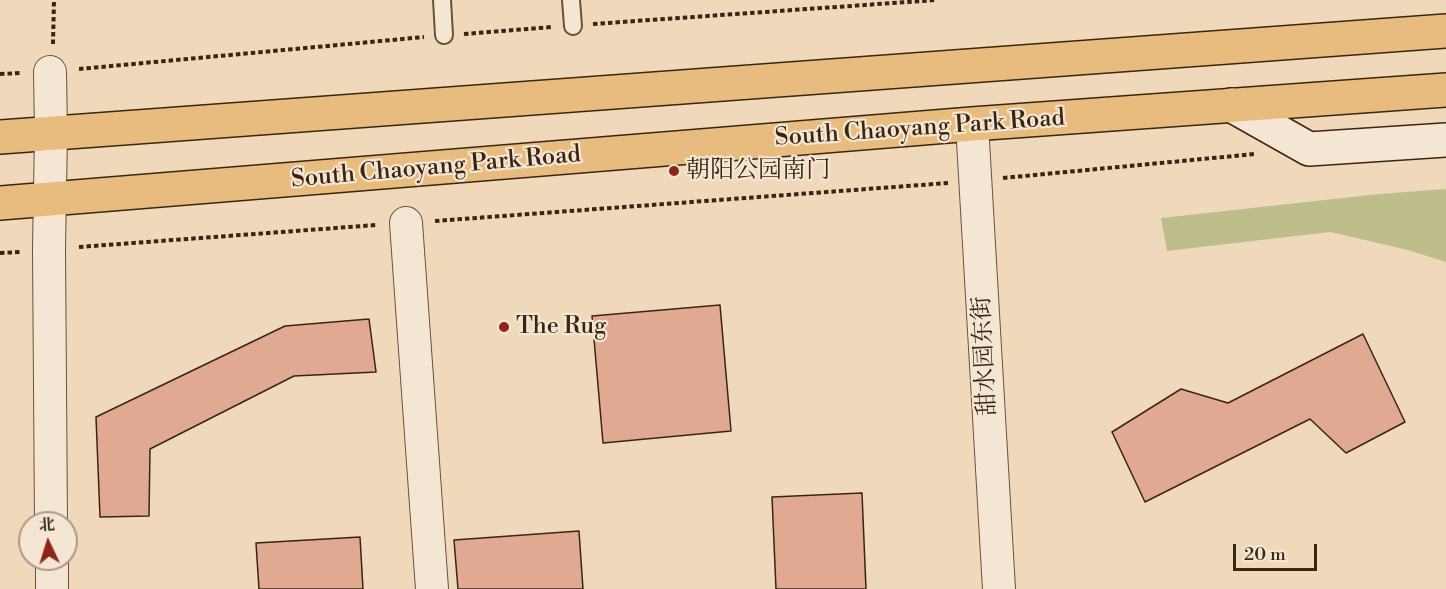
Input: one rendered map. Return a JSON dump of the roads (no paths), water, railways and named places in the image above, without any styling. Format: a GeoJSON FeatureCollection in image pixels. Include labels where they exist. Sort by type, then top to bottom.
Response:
{"type":"FeatureCollection","features":[{"type":"Feature","properties":{"kind":"main road"},"geometry":{"type":"LineString","coordinates":[[0,137],[1446,31]]}},
{"type":"Feature","properties":{"kind":"main road","name":"South Chaoyang Park Road"},"geometry":{"type":"LineString","coordinates":[[0,203],[972,124],[1446,90]]}},
{"type":"Feature","properties":{"kind":"street"},"geometry":{"type":"LineString","coordinates":[[50,72],[51,511]]}},
{"type":"Feature","properties":{"kind":"street"},"geometry":{"type":"LineString","coordinates":[[1231,105],[1310,149],[1446,140]]}},
{"type":"Feature","properties":{"kind":"street","name":"甜水园东街"},"geometry":{"type":"LineString","coordinates":[[972,124],[999,589]]}},
{"type":"Feature","properties":{"kind":"street"},"geometry":{"type":"LineString","coordinates":[[406,223],[432,589]]}},
{"type":"Feature","properties":{"kind":"street"},"geometry":{"type":"LineString","coordinates":[[52,571],[52,589]]}},
{"type":"Feature","properties":{"kind":"lane"},"geometry":{"type":"LineString","coordinates":[[442,0],[444,35]]}},
{"type":"Feature","properties":{"kind":"lane"},"geometry":{"type":"LineString","coordinates":[[571,0],[573,26]]}},
{"type":"Feature","properties":{"kind":"place","name":"朝阳公园南门"},"geometry":{"type":"Point","coordinates":[674,171]}},
{"type":"Feature","properties":{"kind":"place","name":"The Rug"},"geometry":{"type":"Point","coordinates":[504,327]}}]}
